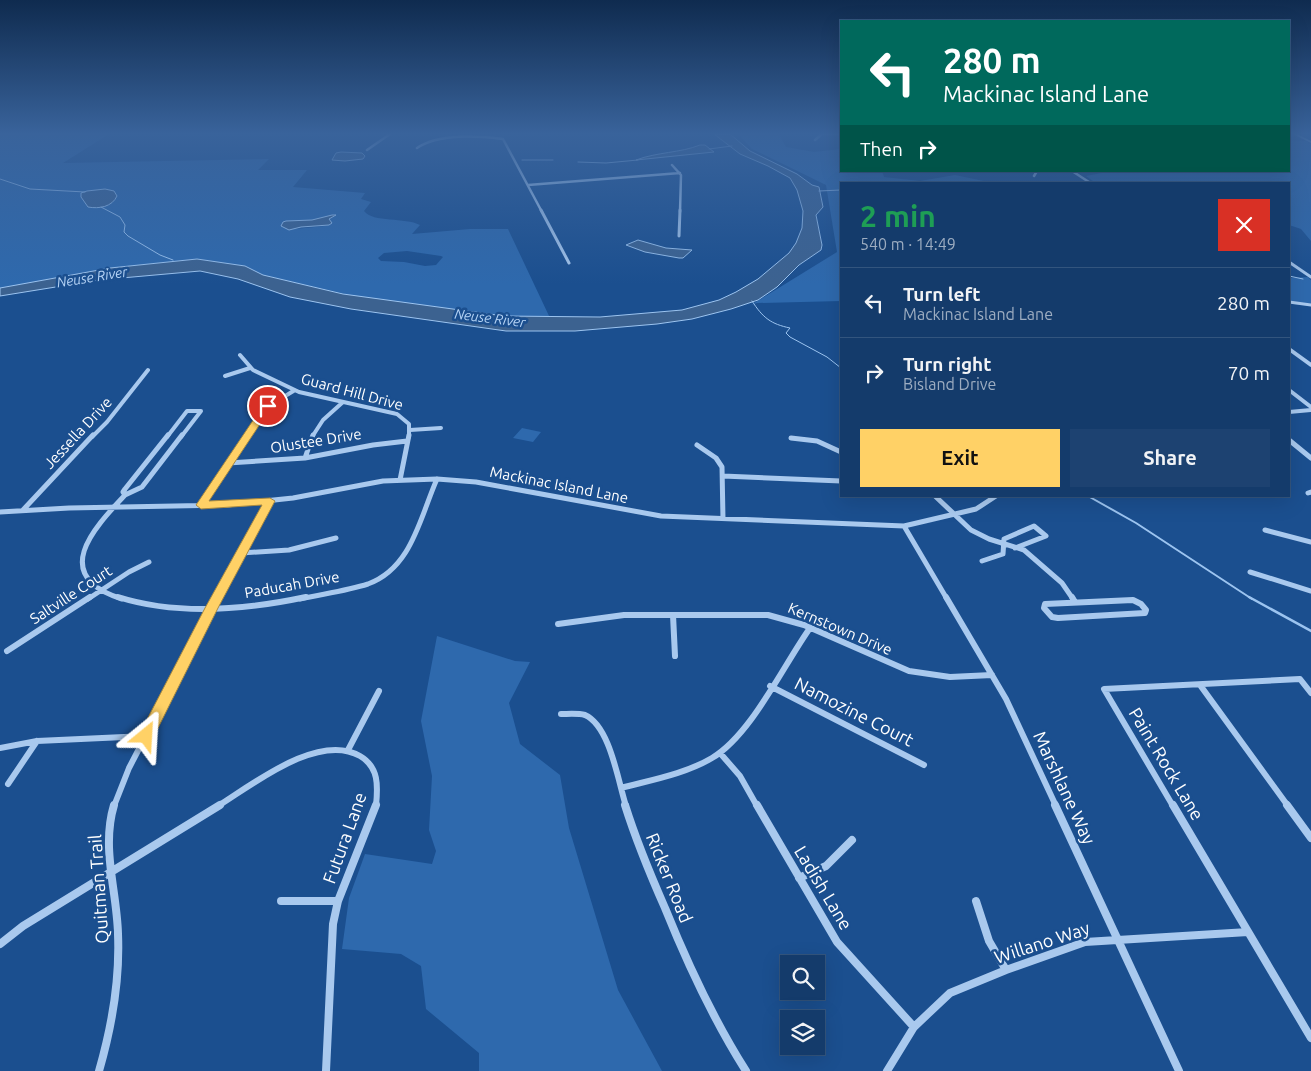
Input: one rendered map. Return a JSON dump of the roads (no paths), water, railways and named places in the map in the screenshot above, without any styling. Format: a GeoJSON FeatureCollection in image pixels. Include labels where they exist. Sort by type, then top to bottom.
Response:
{"type":"FeatureCollection","features":[{"type":"Feature","properties":{"kind":"street"},"geometry":{"type":"LineString","coordinates":[[552,184],[528,186],[569,263]]}},
{"type":"Feature","properties":{"kind":"street"},"geometry":{"type":"LineString","coordinates":[[679,236],[680,184]]}},
{"type":"Feature","properties":{"kind":"street"},"geometry":{"type":"LineString","coordinates":[[1290,263],[1311,277]]}},
{"type":"Feature","properties":{"kind":"street"},"geometry":{"type":"LineString","coordinates":[[1290,302],[1311,305]]}},
{"type":"Feature","properties":{"kind":"street"},"geometry":{"type":"LineString","coordinates":[[1290,350],[1311,365]]}},
{"type":"Feature","properties":{"kind":"street","name":"Guard Hill Drive"},"geometry":{"type":"LineString","coordinates":[[240,355],[250,368],[295,390],[400,416],[408,422],[410,430],[400,480]]}},
{"type":"Feature","properties":{"kind":"street"},"geometry":{"type":"LineString","coordinates":[[225,376],[250,368]]}},
{"type":"Feature","properties":{"kind":"street","name":"Jessella Drive"},"geometry":{"type":"LineString","coordinates":[[23,510],[107,422],[148,370]]}},
{"type":"Feature","properties":{"kind":"street"},"geometry":{"type":"LineString","coordinates":[[201,505],[264,409],[295,390]]}},
{"type":"Feature","properties":{"kind":"street"},"geometry":{"type":"LineString","coordinates":[[1290,391],[1311,408]]}},
{"type":"Feature","properties":{"kind":"street"},"geometry":{"type":"LineString","coordinates":[[305,458],[311,437],[318,425],[343,402]]}},
{"type":"Feature","properties":{"kind":"street"},"geometry":{"type":"LineString","coordinates":[[1290,412],[1311,408]]}},
{"type":"Feature","properties":{"kind":"street"},"geometry":{"type":"LineString","coordinates":[[201,411],[142,487],[125,495],[123,492],[125,489],[187,412],[201,411]]}},
{"type":"Feature","properties":{"kind":"street"},"geometry":{"type":"LineString","coordinates":[[410,430],[441,428]]}},
{"type":"Feature","properties":{"kind":"street"},"geometry":{"type":"LineString","coordinates":[[790,438],[817,441],[840,452]]}},
{"type":"Feature","properties":{"kind":"street"},"geometry":{"type":"LineString","coordinates":[[1290,441],[1311,458]]}},
{"type":"Feature","properties":{"kind":"street","name":"Olustee Drive"},"geometry":{"type":"LineString","coordinates":[[228,463],[305,458],[373,445],[408,442]]}},
{"type":"Feature","properties":{"kind":"street"},"geometry":{"type":"LineString","coordinates":[[697,445],[716,458],[722,468],[723,519]]}},
{"type":"Feature","properties":{"kind":"street"},"geometry":{"type":"LineString","coordinates":[[723,476],[840,481]]}},
{"type":"Feature","properties":{"kind":"street","name":"Mackinac Island Lane"},"geometry":{"type":"LineString","coordinates":[[0,512],[270,501],[400,480],[437,479],[476,482],[646,514],[904,526],[955,515],[983,506],[995,497]]}},
{"type":"Feature","properties":{"kind":"street","name":"Paducah Drive"},"geometry":{"type":"LineString","coordinates":[[125,495],[113,506],[92,532],[83,555],[82,566],[90,581],[118,598],[176,609],[211,608],[264,605],[358,587],[387,574],[401,562],[407,551],[437,479]]}},
{"type":"Feature","properties":{"kind":"street"},"geometry":{"type":"LineString","coordinates":[[936,497],[971,530],[1004,545],[1024,550],[1062,583],[1075,602]]}},
{"type":"Feature","properties":{"kind":"street","name":"Quitman Trail"},"geometry":{"type":"LineString","coordinates":[[99,1071],[116,1002],[119,954],[117,913],[107,844],[114,806],[146,736],[211,608],[270,501]]}},
{"type":"Feature","properties":{"kind":"street","name":"Marshlane Way"},"geometry":{"type":"LineString","coordinates":[[904,526],[1006,699],[1179,1071]]}},
{"type":"Feature","properties":{"kind":"street"},"geometry":{"type":"LineString","coordinates":[[982,561],[1003,554],[1004,539],[1034,526],[1046,536],[1015,548]]}},
{"type":"Feature","properties":{"kind":"street"},"geometry":{"type":"LineString","coordinates":[[1265,530],[1311,542]]}},
{"type":"Feature","properties":{"kind":"street"},"geometry":{"type":"LineString","coordinates":[[241,553],[288,550],[315,545],[336,538]]}},
{"type":"Feature","properties":{"kind":"street","name":"Saltville Court"},"geometry":{"type":"LineString","coordinates":[[7,651],[149,562]]}},
{"type":"Feature","properties":{"kind":"street"},"geometry":{"type":"LineString","coordinates":[[1250,572],[1311,591]]}},
{"type":"Feature","properties":{"kind":"street"},"geometry":{"type":"LineString","coordinates":[[1133,600],[1138,601],[1146,610],[1145,613],[1058,618],[1052,617],[1044,608],[1045,604],[1075,602],[1133,600]]}},
{"type":"Feature","properties":{"kind":"street","name":"Kernstown Drive"},"geometry":{"type":"LineString","coordinates":[[558,624],[624,615],[768,615],[790,619],[910,671],[950,678],[992,675]]}},
{"type":"Feature","properties":{"kind":"street"},"geometry":{"type":"LineString","coordinates":[[674,615],[675,656]]}},
{"type":"Feature","properties":{"kind":"street"},"geometry":{"type":"LineString","coordinates":[[621,788],[694,766],[720,753],[745,725],[810,628]]}},
{"type":"Feature","properties":{"kind":"street","name":"Paint Rock Lane"},"geometry":{"type":"LineString","coordinates":[[1311,693],[1300,680],[1104,689],[1311,1038]]}},
{"type":"Feature","properties":{"kind":"street"},"geometry":{"type":"LineString","coordinates":[[1200,685],[1311,838]]}},
{"type":"Feature","properties":{"kind":"street","name":"Namozine Court"},"geometry":{"type":"LineString","coordinates":[[770,686],[924,765]]}},
{"type":"Feature","properties":{"kind":"street"},"geometry":{"type":"LineString","coordinates":[[0,944],[23,926],[291,760],[318,750],[348,750],[379,691]]}},
{"type":"Feature","properties":{"kind":"street","name":"Ricker Road"},"geometry":{"type":"LineString","coordinates":[[560,714],[584,715],[600,727],[607,742],[634,834],[693,976],[725,1038],[746,1071]]}},
{"type":"Feature","properties":{"kind":"street"},"geometry":{"type":"LineString","coordinates":[[0,748],[37,741],[146,736]]}},
{"type":"Feature","properties":{"kind":"street"},"geometry":{"type":"LineString","coordinates":[[8,784],[37,741]]}},
{"type":"Feature","properties":{"kind":"street","name":"Futura Lane"},"geometry":{"type":"LineString","coordinates":[[326,1071],[331,939],[338,901],[376,807],[379,795],[378,782],[374,770],[358,753],[348,750]]}},
{"type":"Feature","properties":{"kind":"street","name":"Ladish Lane"},"geometry":{"type":"LineString","coordinates":[[720,753],[740,776],[837,942],[875,986],[914,1026]]}},
{"type":"Feature","properties":{"kind":"street"},"geometry":{"type":"LineString","coordinates":[[799,878],[826,866],[852,840]]}},
{"type":"Feature","properties":{"kind":"street"},"geometry":{"type":"LineString","coordinates":[[282,901],[338,901]]}},
{"type":"Feature","properties":{"kind":"street"},"geometry":{"type":"LineString","coordinates":[[976,901],[990,941],[1006,970]]}},
{"type":"Feature","properties":{"kind":"street","name":"Willano Way"},"geometry":{"type":"LineString","coordinates":[[887,1071],[914,1026],[950,993],[1006,970],[1085,942],[1248,932]]}},
{"type":"Feature","properties":{"kind":"water","name":"Neuse River"},"geometry":{"type":"Polygon","coordinates":[[[793,184],[811,184],[819,187],[823,207],[816,215],[822,245],[821,250],[799,265],[777,287],[758,300],[692,319],[657,324],[575,331],[506,331],[351,309],[290,297],[238,279],[200,271],[99,280],[0,296],[0,288],[110,268],[197,259],[245,266],[263,275],[343,294],[504,316],[600,317],[682,310],[719,300],[736,292],[758,279],[789,253],[796,243],[802,228],[803,211],[793,184]]]}},
{"type":"Feature","properties":{"kind":"water"},"geometry":{"type":"Polygon","coordinates":[[[105,189],[114,191],[117,196],[109,205],[96,208],[88,207],[81,197],[81,193],[87,191],[105,189]]]}},
{"type":"Feature","properties":{"kind":"water"},"geometry":{"type":"Polygon","coordinates":[[[336,215],[329,219],[332,223],[329,225],[289,230],[281,226],[286,221],[312,220],[336,215]]]}},
{"type":"Feature","properties":{"kind":"water"},"geometry":{"type":"Polygon","coordinates":[[[638,240],[666,248],[692,250],[683,258],[679,258],[645,252],[626,245],[638,240]]]}},
{"type":"Feature","properties":{"kind":"waterway"},"geometry":{"type":"LineString","coordinates":[[15,184],[30,189],[85,192]]}},
{"type":"Feature","properties":{"kind":"waterway"},"geometry":{"type":"LineString","coordinates":[[819,191],[840,190]]}},
{"type":"Feature","properties":{"kind":"waterway"},"geometry":{"type":"LineString","coordinates":[[101,207],[120,217],[125,225],[124,232],[128,236],[160,255],[173,260]]}},
{"type":"Feature","properties":{"kind":"waterway"},"geometry":{"type":"LineString","coordinates":[[1290,276],[1303,279]]}},
{"type":"Feature","properties":{"kind":"waterway"},"geometry":{"type":"LineString","coordinates":[[752,301],[768,319],[790,328],[786,333],[790,337],[827,357],[840,367]]}},
{"type":"Feature","properties":{"kind":"waterway"},"geometry":{"type":"LineString","coordinates":[[1090,497],[1136,523],[1252,599]]}},
{"type":"Feature","properties":{"kind":"waterway"},"geometry":{"type":"LineString","coordinates":[[1249,597],[1311,631]]}}]}
